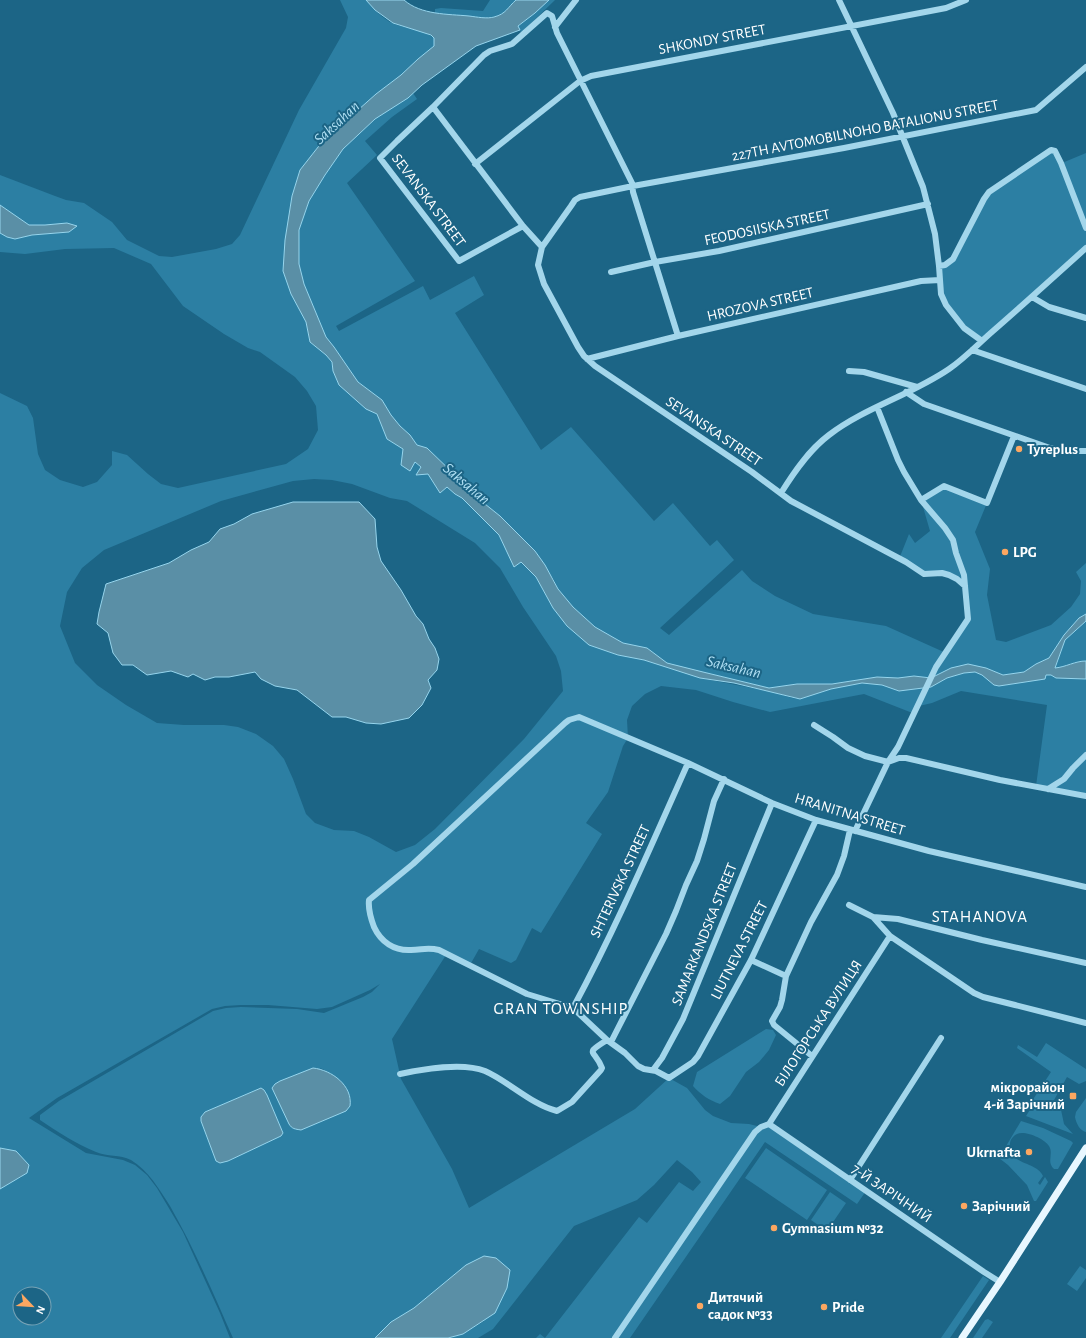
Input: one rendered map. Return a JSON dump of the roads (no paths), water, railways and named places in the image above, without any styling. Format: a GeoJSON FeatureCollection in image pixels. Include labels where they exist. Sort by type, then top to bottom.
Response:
{"type":"FeatureCollection","features":[{"type":"Feature","properties":{"kind":"main road"},"geometry":{"type":"LineString","coordinates":[[962,1338],[1000,1282],[1086,1148]]}},
{"type":"Feature","properties":{"kind":"street"},"geometry":{"type":"LineString","coordinates":[[555,27],[576,0]]}},
{"type":"Feature","properties":{"kind":"street"},"geometry":{"type":"LineString","coordinates":[[839,0],[904,136],[923,187],[935,234],[941,294],[946,305],[964,328],[982,341]]}},
{"type":"Feature","properties":{"kind":"street","name":"SHKONDY STREET"},"geometry":{"type":"LineString","coordinates":[[475,164],[580,81],[598,74],[946,8],[966,0]]}},
{"type":"Feature","properties":{"kind":"street"},"geometry":{"type":"LineString","coordinates":[[542,247],[523,226],[433,107],[484,55],[490,51],[512,44],[546,13],[552,16],[555,27],[580,81],[631,180],[678,336]]}},
{"type":"Feature","properties":{"kind":"street","name":"227TH AVTOMOBILNOHO BATALIONU STREET"},"geometry":{"type":"LineString","coordinates":[[542,247],[575,200],[580,198],[633,186],[1036,110],[1086,67]]}},
{"type":"Feature","properties":{"kind":"street","name":"SEVANSKA STREET"},"geometry":{"type":"LineString","coordinates":[[433,107],[383,154],[380,160],[459,261],[523,226]]}},
{"type":"Feature","properties":{"kind":"street"},"geometry":{"type":"LineString","coordinates":[[939,266],[945,265],[953,259],[989,192],[1051,150],[1055,151],[1060,158],[1086,228]]}},
{"type":"Feature","properties":{"kind":"street","name":"FEODOSIISKA STREET"},"geometry":{"type":"LineString","coordinates":[[611,272],[655,262],[719,251],[928,204]]}},
{"type":"Feature","properties":{"kind":"street","name":"SEVANSKA STREET"},"geometry":{"type":"LineString","coordinates":[[542,247],[538,264],[544,284],[569,331],[587,359],[595,366],[797,504],[906,562],[920,572],[949,575],[957,579],[964,586]]}},
{"type":"Feature","properties":{"kind":"street"},"geometry":{"type":"LineString","coordinates":[[781,493],[801,463],[819,443],[854,419],[932,380],[948,369],[1032,298],[1086,248]]}},
{"type":"Feature","properties":{"kind":"street","name":"HROZOVA STREET"},"geometry":{"type":"LineString","coordinates":[[587,359],[678,336],[921,281],[940,280]]}},
{"type":"Feature","properties":{"kind":"street"},"geometry":{"type":"LineString","coordinates":[[1032,298],[1049,307],[1086,318]]}},
{"type":"Feature","properties":{"kind":"street"},"geometry":{"type":"LineString","coordinates":[[972,350],[1086,389]]}},
{"type":"Feature","properties":{"kind":"street"},"geometry":{"type":"LineString","coordinates":[[849,371],[864,372],[917,387]]}},
{"type":"Feature","properties":{"kind":"street"},"geometry":{"type":"LineString","coordinates":[[906,392],[924,404],[1050,448],[1068,451],[1086,451]]}},
{"type":"Feature","properties":{"kind":"street"},"geometry":{"type":"LineString","coordinates":[[812,1056],[778,1028],[772,1021],[780,1007],[786,976],[811,922],[837,875],[853,831],[888,762],[898,747],[936,666],[968,619],[964,575],[956,554],[953,540],[945,528],[921,500],[898,460],[877,407]]}},
{"type":"Feature","properties":{"kind":"street"},"geometry":{"type":"LineString","coordinates":[[921,500],[944,486],[987,503],[1014,436]]}},
{"type":"Feature","properties":{"kind":"street","name":"HRANITNA STREET"},"geometry":{"type":"LineString","coordinates":[[573,1008],[527,994],[439,950],[429,948],[401,950],[393,947],[378,936],[373,925],[368,906],[369,900],[414,864],[565,723],[579,717],[688,763],[772,802],[816,820],[929,851],[1086,887]]}},
{"type":"Feature","properties":{"kind":"street"},"geometry":{"type":"LineString","coordinates":[[814,725],[856,753],[872,759],[888,762],[899,758],[906,758],[1000,780],[1086,796]]}},
{"type":"Feature","properties":{"kind":"street"},"geometry":{"type":"LineString","coordinates":[[1048,789],[1064,779],[1086,756]]}},
{"type":"Feature","properties":{"kind":"street","name":"SHTERIVSKA STREET"},"geometry":{"type":"LineString","coordinates":[[573,1008],[598,962],[688,763]]}},
{"type":"Feature","properties":{"kind":"street"},"geometry":{"type":"LineString","coordinates":[[400,1074],[466,1066],[486,1072],[538,1103],[551,1109],[557,1111],[572,1102],[601,1070],[601,1064],[592,1052],[594,1048],[609,1041],[674,918],[686,885],[697,861],[714,801],[724,780]]}},
{"type":"Feature","properties":{"kind":"street","name":"SAMARKANDSKA STREET"},"geometry":{"type":"LineString","coordinates":[[653,1070],[662,1058],[683,1019],[772,802]]}},
{"type":"Feature","properties":{"kind":"street","name":"LIUTNEVA STREET"},"geometry":{"type":"LineString","coordinates":[[653,1070],[669,1078],[696,1060],[751,960],[816,820]]}},
{"type":"Feature","properties":{"kind":"street"},"geometry":{"type":"LineString","coordinates":[[849,905],[873,917],[890,936],[964,986],[983,996],[1086,1023]]}},
{"type":"Feature","properties":{"kind":"street"},"geometry":{"type":"LineString","coordinates":[[873,917],[898,919],[982,940],[1086,963]]}},
{"type":"Feature","properties":{"kind":"street","name":"БІЛОГОРСЬКА ВУЛИЦЯ"},"geometry":{"type":"LineString","coordinates":[[769,1124],[890,936]]}},
{"type":"Feature","properties":{"kind":"street"},"geometry":{"type":"LineString","coordinates":[[751,960],[786,976]]}},
{"type":"Feature","properties":{"kind":"street"},"geometry":{"type":"LineString","coordinates":[[573,1008],[609,1041],[642,1068],[653,1070]]}},
{"type":"Feature","properties":{"kind":"street"},"geometry":{"type":"LineString","coordinates":[[850,1180],[941,1038]]}},
{"type":"Feature","properties":{"kind":"street"},"geometry":{"type":"LineString","coordinates":[[615,1338],[755,1132],[761,1127],[769,1124]]}},
{"type":"Feature","properties":{"kind":"street","name":"7-Й ЗАРІЧНИЙ"},"geometry":{"type":"LineString","coordinates":[[769,1124],[1000,1282]]}},
{"type":"Feature","properties":{"kind":"place","name":"Tyreplus"},"geometry":{"type":"Point","coordinates":[1019,449]}},
{"type":"Feature","properties":{"kind":"place","name":"LPG"},"geometry":{"type":"Point","coordinates":[1005,552]}},
{"type":"Feature","properties":{"kind":"place","name":"мікрорайон 4-й Зарічний"},"geometry":{"type":"Point","coordinates":[1073,1096]}},
{"type":"Feature","properties":{"kind":"place","name":"Ukrnafta"},"geometry":{"type":"Point","coordinates":[1029,1152]}},
{"type":"Feature","properties":{"kind":"place","name":"Зарічний"},"geometry":{"type":"Point","coordinates":[964,1206]}},
{"type":"Feature","properties":{"kind":"place","name":"Gymnasium №32"},"geometry":{"type":"Point","coordinates":[774,1228]}},
{"type":"Feature","properties":{"kind":"place","name":"Дитячий садок №33"},"geometry":{"type":"Point","coordinates":[700,1306]}},
{"type":"Feature","properties":{"kind":"place","name":"Pride"},"geometry":{"type":"Point","coordinates":[824,1307]}},
{"type":"Feature","properties":{"kind":"district","name":"STAHANOVA"},"geometry":{"type":"Point","coordinates":[980,916]}},
{"type":"Feature","properties":{"kind":"district","name":"GRAN TOWNSHIP"},"geometry":{"type":"Point","coordinates":[561,1008]}},
{"type":"Feature","properties":{"kind":"water label","name":"Saksahan"},"geometry":{"type":"Point","coordinates":[336,122]}},
{"type":"Feature","properties":{"kind":"water label","name":"Saksahan"},"geometry":{"type":"Point","coordinates":[467,483]}},
{"type":"Feature","properties":{"kind":"water label","name":"Saksahan"},"geometry":{"type":"Point","coordinates":[734,666]}}]}
